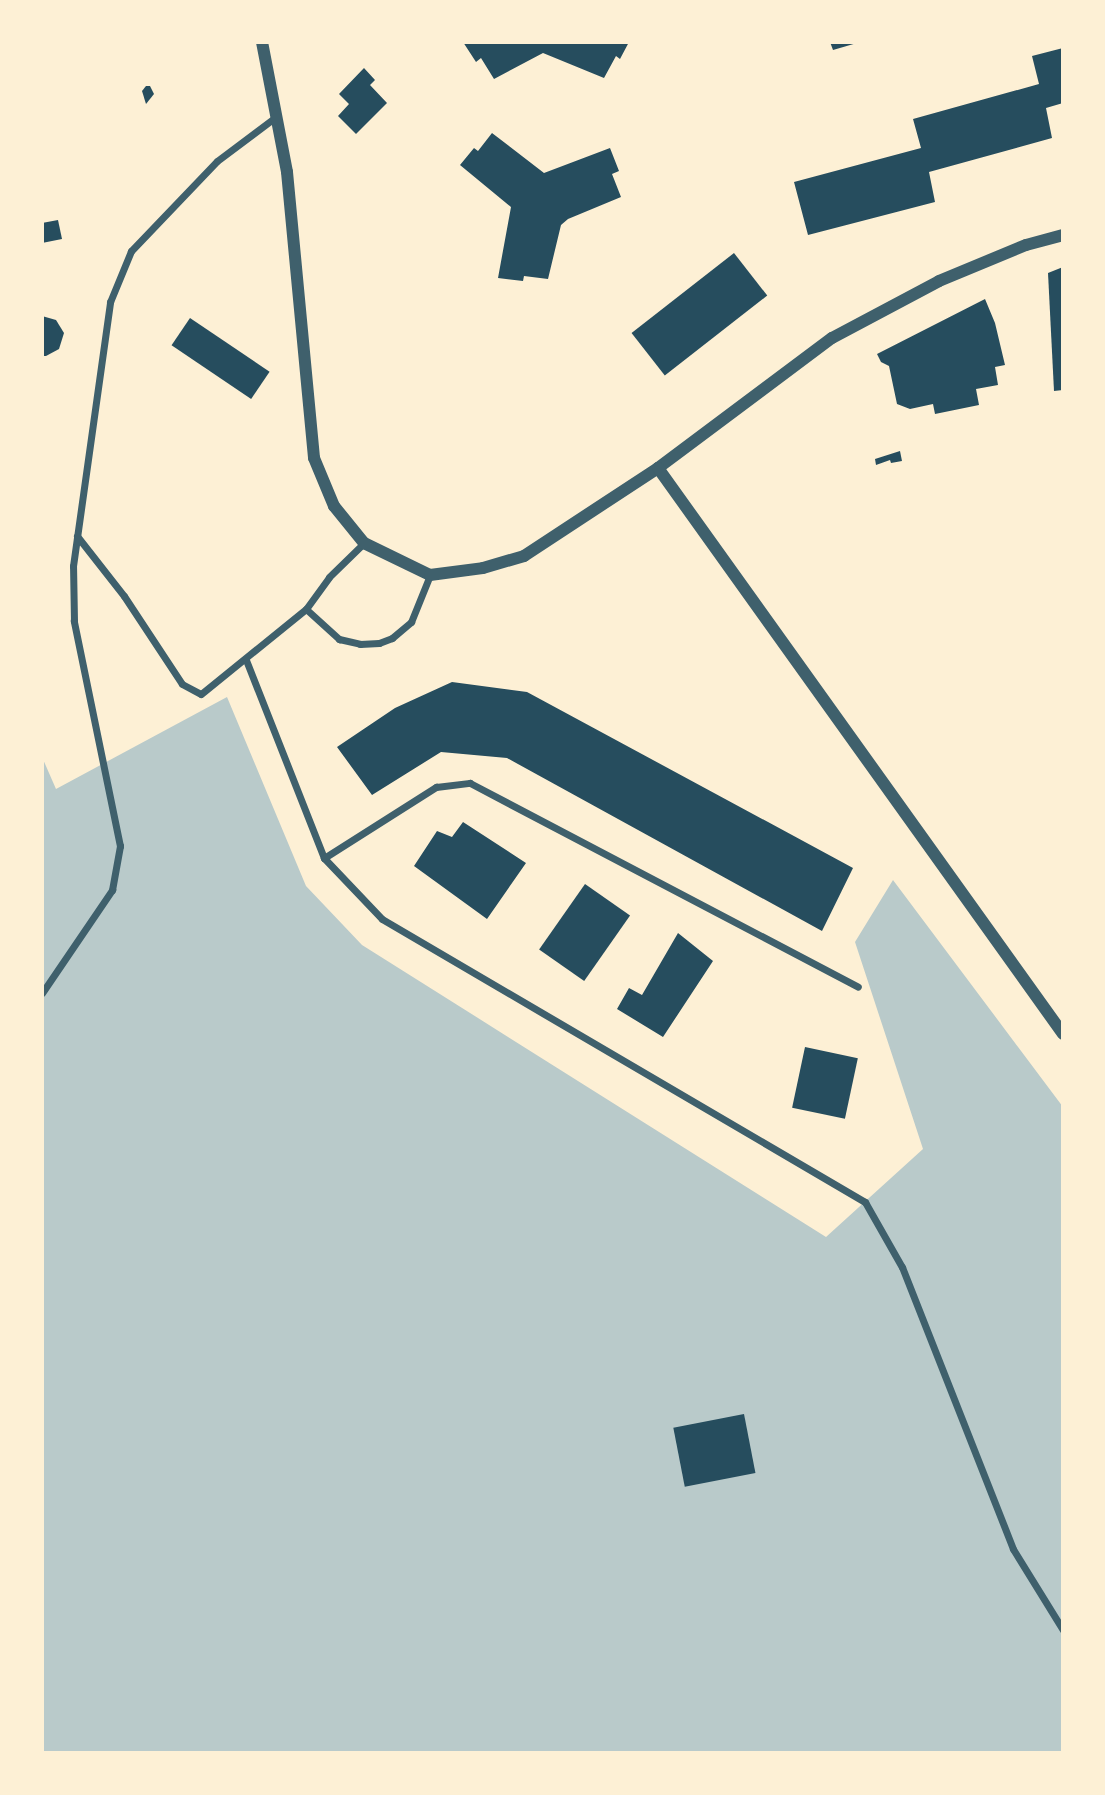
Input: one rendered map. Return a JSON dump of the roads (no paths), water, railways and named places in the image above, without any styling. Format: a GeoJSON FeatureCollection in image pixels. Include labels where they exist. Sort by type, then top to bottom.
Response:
{"type":"FeatureCollection","features":[{"type":"Feature","properties":{"kind":"street"},"geometry":{"type":"LineString","coordinates":[[262,42],[287,172],[314,458],[334,506],[364,543],[430,575],[483,568],[524,555],[658,468],[832,338],[939,281],[1026,245],[1063,235]]}},
{"type":"Feature","properties":{"kind":"street"},"geometry":{"type":"LineString","coordinates":[[42,993],[112,890],[120,846],[74,621],[73,566],[110,302],[131,251],[217,161],[278,116]]}},
{"type":"Feature","properties":{"kind":"street"},"geometry":{"type":"LineString","coordinates":[[658,468],[1063,1034]]}},
{"type":"Feature","properties":{"kind":"street"},"geometry":{"type":"LineString","coordinates":[[77,536],[124,596],[182,684],[201,694],[306,609],[329,577],[364,543]]}},
{"type":"Feature","properties":{"kind":"street"},"geometry":{"type":"LineString","coordinates":[[306,609],[339,639],[360,645],[379,643],[392,638],[411,622],[430,575]]}},
{"type":"Feature","properties":{"kind":"street"},"geometry":{"type":"LineString","coordinates":[[246,660],[324,858],[382,919],[865,1202],[902,1267],[1013,1549],[1063,1630]]}},
{"type":"Feature","properties":{"kind":"street"},"geometry":{"type":"LineString","coordinates":[[324,858],[436,787],[470,783],[858,987]]}}]}
